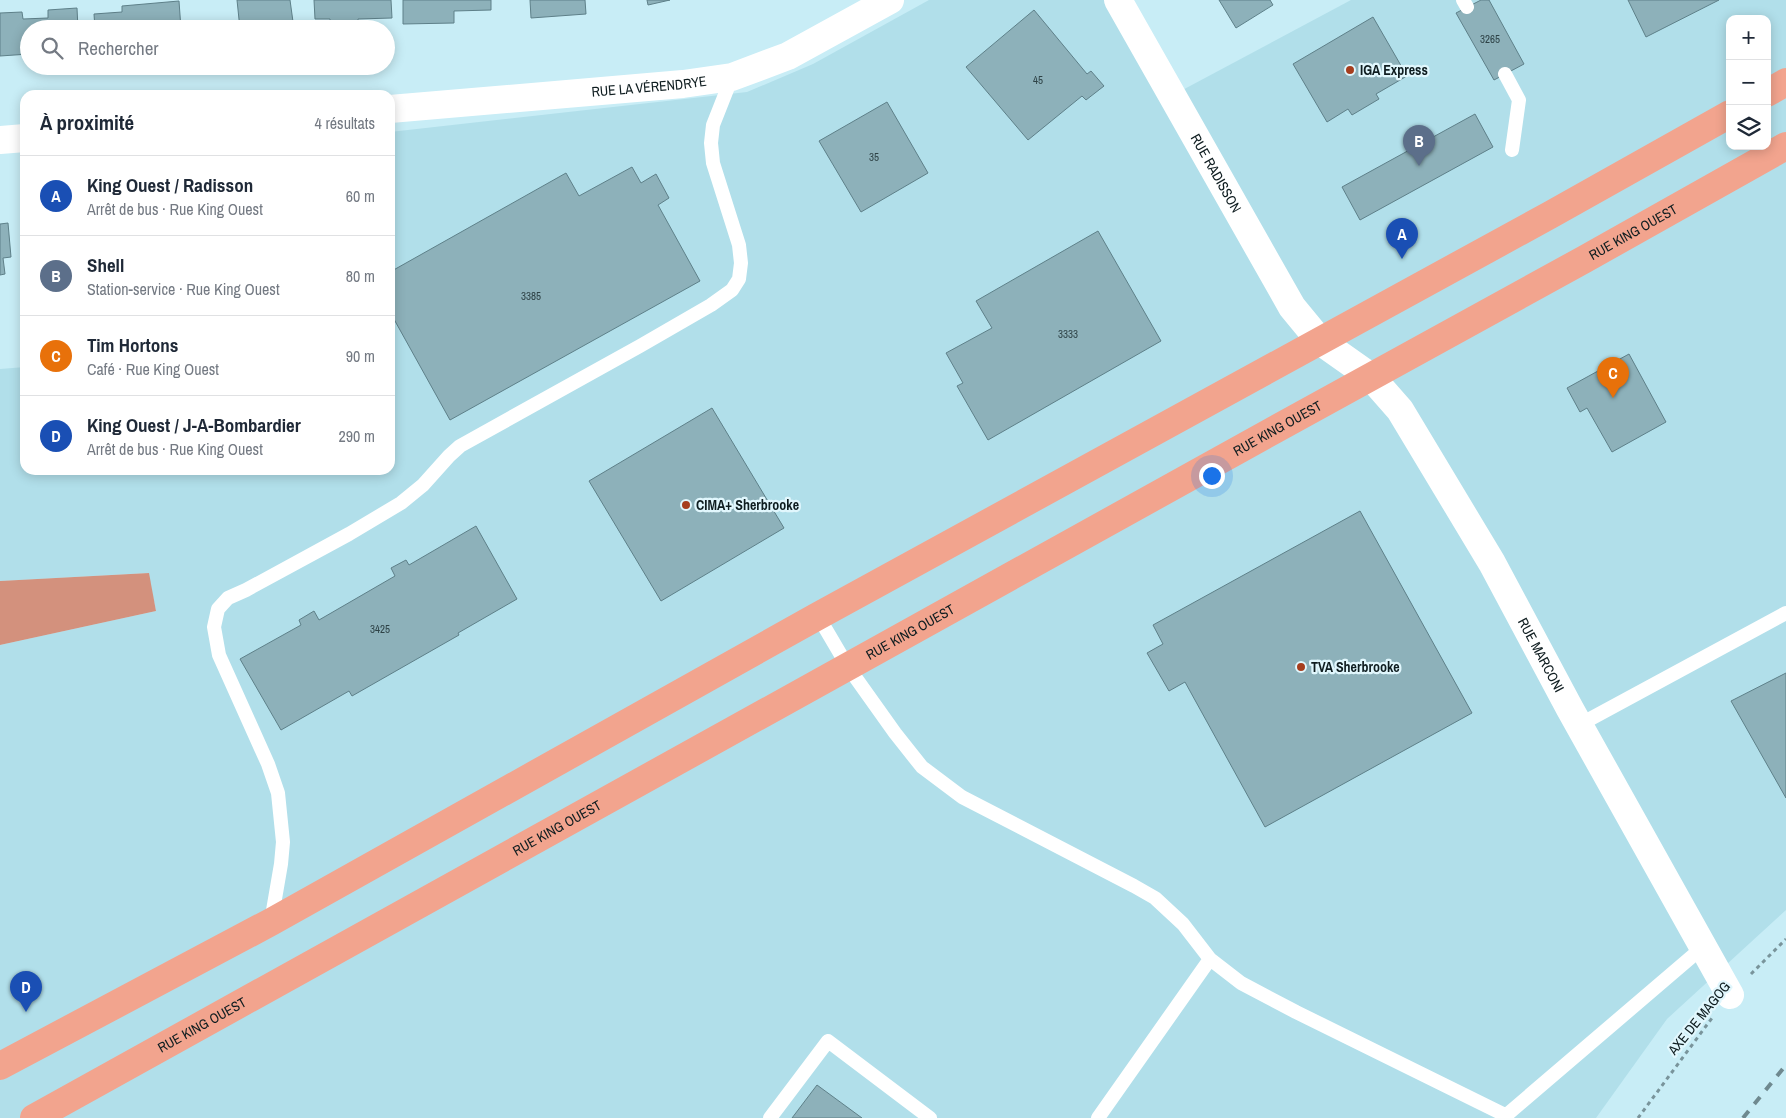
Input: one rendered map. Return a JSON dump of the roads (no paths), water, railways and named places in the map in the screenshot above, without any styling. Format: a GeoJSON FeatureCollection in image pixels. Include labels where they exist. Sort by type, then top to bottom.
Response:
{"type":"FeatureCollection","features":[{"type":"Feature","properties":{"kind":"main road"},"geometry":{"type":"LineString","coordinates":[[1771,91],[1786,82]]}},
{"type":"Feature","properties":{"kind":"main road"},"geometry":{"type":"LineString","coordinates":[[0,1066],[271,922],[818,616],[1550,215],[1726,116]]}},
{"type":"Feature","properties":{"kind":"main road","name":"RUE KING OUEST"},"geometry":{"type":"LineString","coordinates":[[34,1118],[1786,146]]}},
{"type":"Feature","properties":{"kind":"street","name":"RUE LA VÉRENDRYE"},"geometry":{"type":"LineString","coordinates":[[395,109],[682,84],[732,77],[788,56],[890,0]]}},
{"type":"Feature","properties":{"kind":"street","name":"RUE RADISSON"},"geometry":{"type":"LineString","coordinates":[[1118,0],[1292,307],[1320,341]]}},
{"type":"Feature","properties":{"kind":"street"},"geometry":{"type":"LineString","coordinates":[[0,140],[20,138]]}},
{"type":"Feature","properties":{"kind":"street","name":"RUE MARCONI"},"geometry":{"type":"LineString","coordinates":[[1320,341],[1371,377],[1400,410],[1487,556],[1730,995]]}},
{"type":"Feature","properties":{"kind":"lane"},"geometry":{"type":"LineString","coordinates":[[1506,74],[1519,100],[1512,150]]}},
{"type":"Feature","properties":{"kind":"lane"},"geometry":{"type":"LineString","coordinates":[[271,922],[283,842],[278,793],[268,764],[218,655],[214,626],[218,609],[228,598],[340,539],[395,507],[423,485],[460,446],[656,337],[711,305],[732,290],[739,279],[741,263],[739,245],[713,163],[711,143],[713,125],[732,77]]}},
{"type":"Feature","properties":{"kind":"lane"},"geometry":{"type":"LineString","coordinates":[[1579,725],[1786,613]]}},
{"type":"Feature","properties":{"kind":"lane"},"geometry":{"type":"LineString","coordinates":[[818,616],[848,667],[895,733],[922,767],[962,798],[1155,898],[1183,924],[1210,959],[1241,983],[1504,1117],[1702,947]]}},
{"type":"Feature","properties":{"kind":"lane"},"geometry":{"type":"LineString","coordinates":[[1098,1118],[1210,959]]}},
{"type":"Feature","properties":{"kind":"lane"},"geometry":{"type":"LineString","coordinates":[[770,1118],[828,1041],[930,1118]]}},
{"type":"Feature","properties":{"kind":"railway"},"geometry":{"type":"LineString","coordinates":[[1743,1118],[1786,1065]]}},
{"type":"Feature","properties":{"kind":"place","name":"IGA Express"},"geometry":{"type":"Point","coordinates":[1350,70]}},
{"type":"Feature","properties":{"kind":"place","name":"Shell"},"geometry":{"type":"Point","coordinates":[1419,166]}},
{"type":"Feature","properties":{"kind":"place","name":"King Ouest / Radisson"},"geometry":{"type":"Point","coordinates":[1402,259]}},
{"type":"Feature","properties":{"kind":"place","name":"Tim Hortons"},"geometry":{"type":"Point","coordinates":[1613,398]}},
{"type":"Feature","properties":{"kind":"place","name":"CIMA+ Sherbrooke"},"geometry":{"type":"Point","coordinates":[686,505]}},
{"type":"Feature","properties":{"kind":"place","name":"TVA Sherbrooke"},"geometry":{"type":"Point","coordinates":[1301,667]}},
{"type":"Feature","properties":{"kind":"place","name":"King Ouest / J-A-Bombardier"},"geometry":{"type":"Point","coordinates":[26,1012]}}]}
